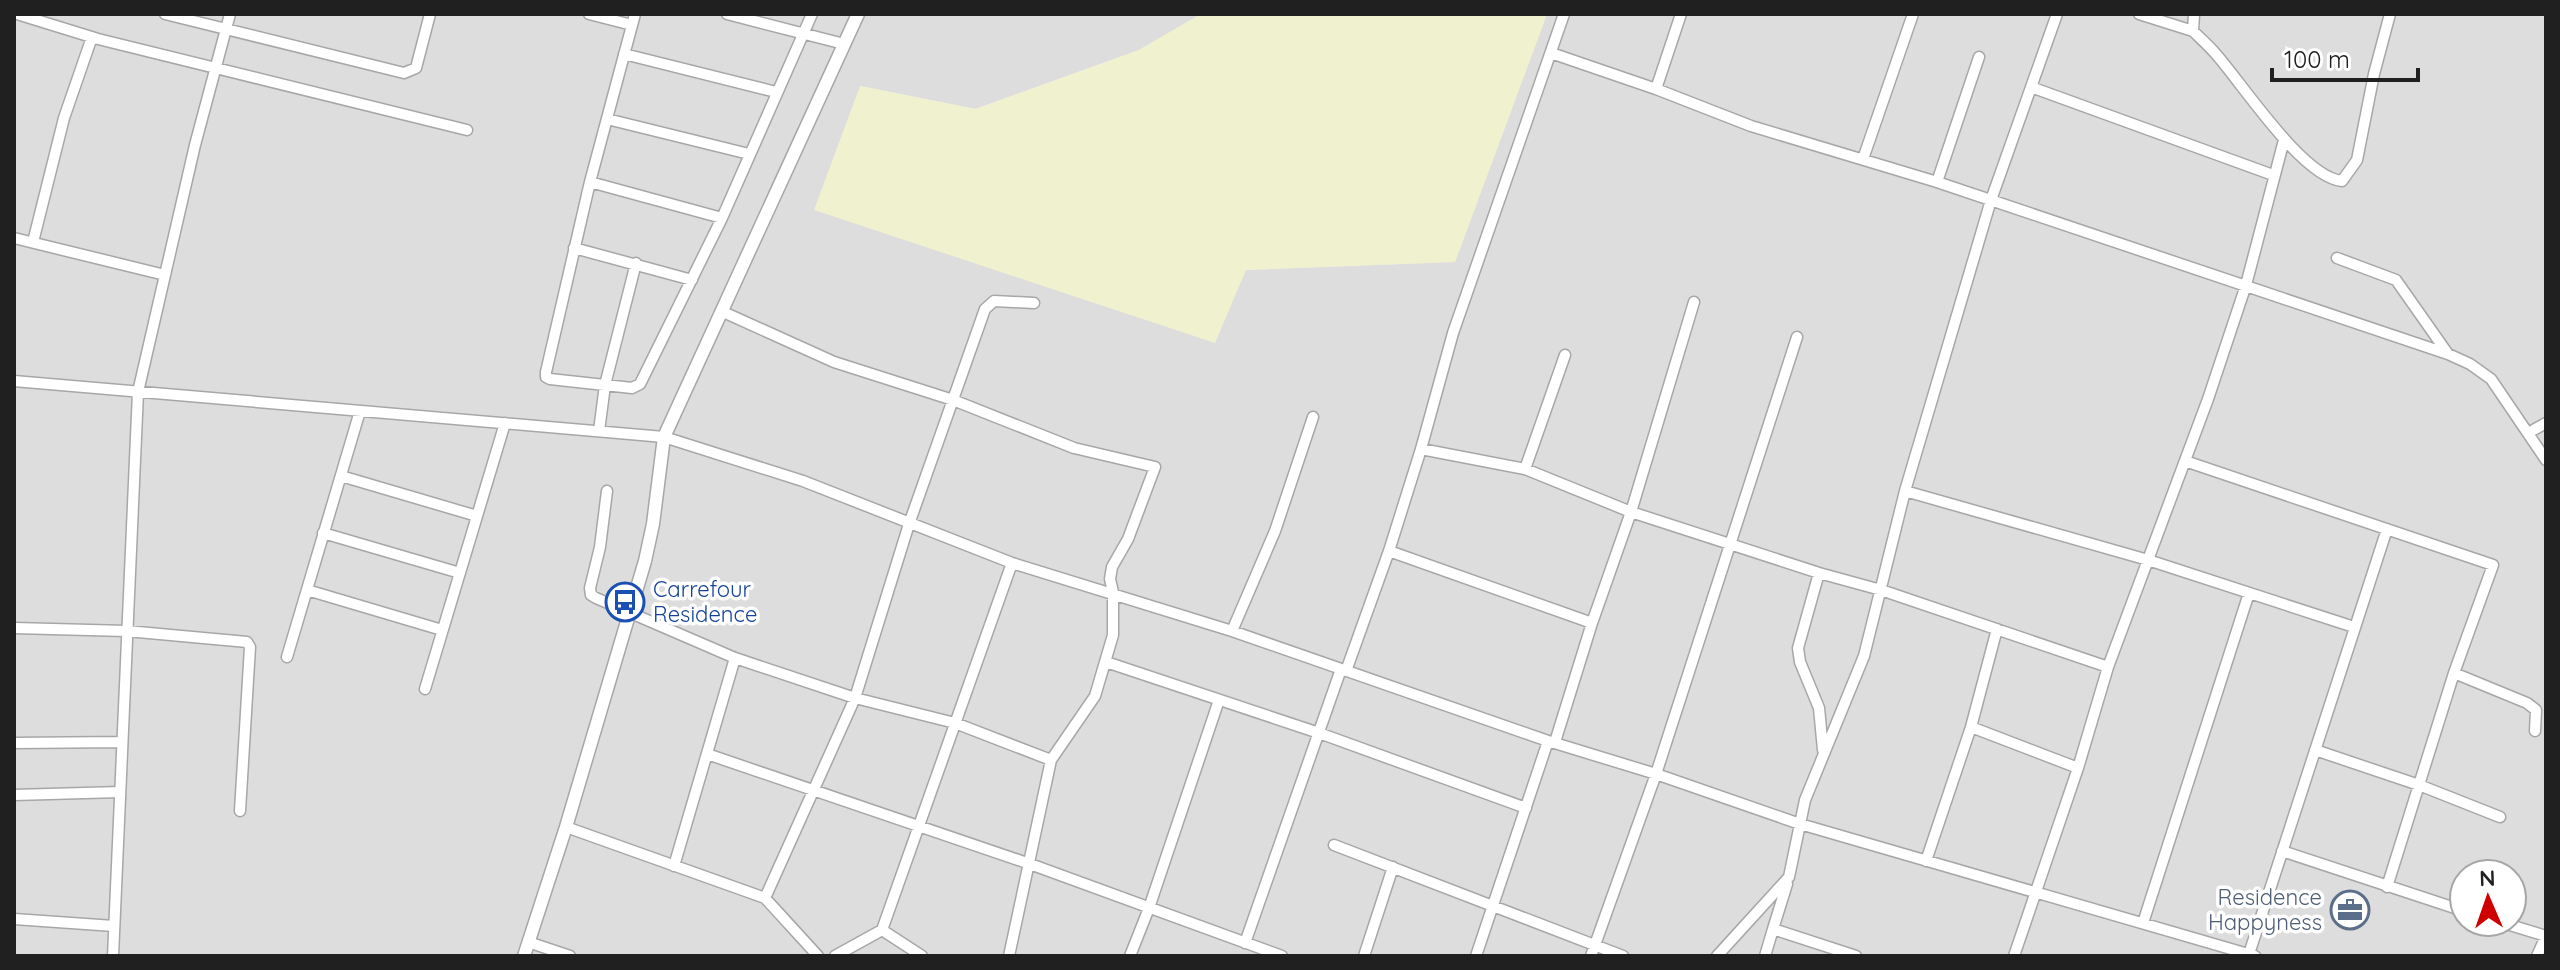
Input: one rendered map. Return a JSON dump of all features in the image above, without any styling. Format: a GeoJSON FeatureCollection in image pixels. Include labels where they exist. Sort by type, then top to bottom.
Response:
{"type":"FeatureCollection","features":[{"type":"Feature","properties":{"kind":"street"},"geometry":{"type":"LineString","coordinates":[[17,14],[92,37],[467,130]]}},
{"type":"Feature","properties":{"kind":"street"},"geometry":{"type":"LineString","coordinates":[[165,14],[404,73],[416,68],[430,14]]}},
{"type":"Feature","properties":{"kind":"street"},"geometry":{"type":"LineString","coordinates":[[113,956],[138,392],[195,145],[230,14]]}},
{"type":"Feature","properties":{"kind":"street"},"geometry":{"type":"LineString","coordinates":[[589,14],[633,20],[590,182],[546,377],[632,388],[640,384],[722,218],[812,14]]}},
{"type":"Feature","properties":{"kind":"street"},"geometry":{"type":"LineString","coordinates":[[727,14],[844,44]]}},
{"type":"Feature","properties":{"kind":"street"},"geometry":{"type":"LineString","coordinates":[[524,956],[630,612],[653,524],[664,437],[858,14]]}},
{"type":"Feature","properties":{"kind":"street"},"geometry":{"type":"LineString","coordinates":[[1245,943],[1319,733],[1389,551],[1453,333],[1564,14]]}},
{"type":"Feature","properties":{"kind":"street"},"geometry":{"type":"LineString","coordinates":[[1656,89],[1681,14]]}},
{"type":"Feature","properties":{"kind":"street"},"geometry":{"type":"LineString","coordinates":[[1863,159],[1913,14]]}},
{"type":"Feature","properties":{"kind":"street"},"geometry":{"type":"LineString","coordinates":[[1765,956],[1789,877],[1800,824],[1823,752],[1864,656],[1905,491],[1991,200],[2057,14]]}},
{"type":"Feature","properties":{"kind":"street"},"geometry":{"type":"LineString","coordinates":[[2139,14],[2193,31],[2215,53],[2284,140],[2324,174],[2342,181],[2357,160],[2390,14]]}},
{"type":"Feature","properties":{"kind":"street"},"geometry":{"type":"LineString","coordinates":[[2193,31],[2194,14]]}},
{"type":"Feature","properties":{"kind":"street"},"geometry":{"type":"LineString","coordinates":[[33,242],[64,118],[92,37]]}},
{"type":"Feature","properties":{"kind":"street"},"geometry":{"type":"LineString","coordinates":[[1551,53],[1751,126],[1937,182],[2448,354],[2470,364],[2491,379],[2546,460]]}},
{"type":"Feature","properties":{"kind":"street"},"geometry":{"type":"LineString","coordinates":[[624,54],[776,92]]}},
{"type":"Feature","properties":{"kind":"street"},"geometry":{"type":"LineString","coordinates":[[1937,182],[1979,57]]}},
{"type":"Feature","properties":{"kind":"street"},"geometry":{"type":"LineString","coordinates":[[2031,87],[2273,175]]}},
{"type":"Feature","properties":{"kind":"street"},"geometry":{"type":"LineString","coordinates":[[607,119],[749,154]]}},
{"type":"Feature","properties":{"kind":"street"},"geometry":{"type":"LineString","coordinates":[[2014,956],[2078,768],[2108,667],[2185,461],[2246,285],[2284,140]]}},
{"type":"Feature","properties":{"kind":"street"},"geometry":{"type":"LineString","coordinates":[[590,182],[722,218]]}},
{"type":"Feature","properties":{"kind":"street"},"geometry":{"type":"LineString","coordinates":[[14,238],[165,275]]}},
{"type":"Feature","properties":{"kind":"street"},"geometry":{"type":"LineString","coordinates":[[574,248],[692,280]]}},
{"type":"Feature","properties":{"kind":"street"},"geometry":{"type":"LineString","coordinates":[[2337,258],[2396,280],[2448,354]]}},
{"type":"Feature","properties":{"kind":"street"},"geometry":{"type":"LineString","coordinates":[[599,431],[605,385],[636,263]]}},
{"type":"Feature","properties":{"kind":"street"},"geometry":{"type":"LineString","coordinates":[[765,898],[855,698],[909,524],[985,309],[994,301],[1034,303]]}},
{"type":"Feature","properties":{"kind":"street"},"geometry":{"type":"LineString","coordinates":[[1476,956],[1631,512],[1694,302]]}},
{"type":"Feature","properties":{"kind":"street"},"geometry":{"type":"LineString","coordinates":[[721,311],[834,362],[953,400],[1074,448],[1155,467],[1128,539],[1112,567],[1113,635],[1095,696],[1051,760],[1009,956]]}},
{"type":"Feature","properties":{"kind":"street"},"geometry":{"type":"LineString","coordinates":[[1591,956],[1656,774],[1797,337]]}},
{"type":"Feature","properties":{"kind":"street"},"geometry":{"type":"LineString","coordinates":[[1525,469],[1565,355]]}},
{"type":"Feature","properties":{"kind":"street"},"geometry":{"type":"LineString","coordinates":[[14,381],[664,437],[803,481],[1012,563],[1232,631],[1551,742],[1656,774],[1800,824],[2252,955],[2282,851],[2387,529]]}},
{"type":"Feature","properties":{"kind":"street"},"geometry":{"type":"LineString","coordinates":[[287,657],[360,411]]}},
{"type":"Feature","properties":{"kind":"street"},"geometry":{"type":"LineString","coordinates":[[1232,631],[1275,531],[1313,417]]}},
{"type":"Feature","properties":{"kind":"street"},"geometry":{"type":"LineString","coordinates":[[425,689],[505,423]]}},
{"type":"Feature","properties":{"kind":"street"},"geometry":{"type":"LineString","coordinates":[[2528,433],[2546,423]]}},
{"type":"Feature","properties":{"kind":"street"},"geometry":{"type":"LineString","coordinates":[[1421,449],[1525,469],[1631,512],[1881,590],[2108,667]]}},
{"type":"Feature","properties":{"kind":"street"},"geometry":{"type":"LineString","coordinates":[[2185,461],[2493,565],[2454,673],[2387,887]]}},
{"type":"Feature","properties":{"kind":"street"},"geometry":{"type":"LineString","coordinates":[[341,476],[477,516]]}},
{"type":"Feature","properties":{"kind":"street"},"geometry":{"type":"LineString","coordinates":[[607,491],[591,595],[735,658],[855,698],[955,723],[1051,760]]}},
{"type":"Feature","properties":{"kind":"street"},"geometry":{"type":"LineString","coordinates":[[1905,491],[2148,560],[2354,627]]}},
{"type":"Feature","properties":{"kind":"street"},"geometry":{"type":"LineString","coordinates":[[323,533],[460,573]]}},
{"type":"Feature","properties":{"kind":"street"},"geometry":{"type":"LineString","coordinates":[[1389,551],[1592,623]]}},
{"type":"Feature","properties":{"kind":"street"},"geometry":{"type":"LineString","coordinates":[[835,956],[882,930],[1012,563]]}},
{"type":"Feature","properties":{"kind":"street"},"geometry":{"type":"LineString","coordinates":[[1819,573],[1798,648],[1800,662],[1819,708],[1823,752]]}},
{"type":"Feature","properties":{"kind":"street"},"geometry":{"type":"LineString","coordinates":[[307,590],[442,630]]}},
{"type":"Feature","properties":{"kind":"street"},"geometry":{"type":"LineString","coordinates":[[2143,923],[2249,593]]}},
{"type":"Feature","properties":{"kind":"street"},"geometry":{"type":"LineString","coordinates":[[14,628],[127,631],[247,642],[240,811]]}},
{"type":"Feature","properties":{"kind":"street"},"geometry":{"type":"LineString","coordinates":[[1926,861],[1971,727],[1997,629]]}},
{"type":"Feature","properties":{"kind":"street"},"geometry":{"type":"LineString","coordinates":[[674,866],[735,658]]}},
{"type":"Feature","properties":{"kind":"street"},"geometry":{"type":"LineString","coordinates":[[1106,662],[1319,733],[1526,808]]}},
{"type":"Feature","properties":{"kind":"street"},"geometry":{"type":"LineString","coordinates":[[2454,673],[2527,703],[2536,710],[2535,731]]}},
{"type":"Feature","properties":{"kind":"street"},"geometry":{"type":"LineString","coordinates":[[1130,956],[1219,700]]}},
{"type":"Feature","properties":{"kind":"street"},"geometry":{"type":"LineString","coordinates":[[1971,727],[2078,768]]}},
{"type":"Feature","properties":{"kind":"street"},"geometry":{"type":"LineString","coordinates":[[14,743],[122,742]]}},
{"type":"Feature","properties":{"kind":"street"},"geometry":{"type":"LineString","coordinates":[[2315,750],[2419,785],[2500,817]]}},
{"type":"Feature","properties":{"kind":"street"},"geometry":{"type":"LineString","coordinates":[[707,754],[1030,864],[1282,956]]}},
{"type":"Feature","properties":{"kind":"street"},"geometry":{"type":"LineString","coordinates":[[14,795],[120,792]]}},
{"type":"Feature","properties":{"kind":"street"},"geometry":{"type":"LineString","coordinates":[[566,827],[765,898],[818,956]]}},
{"type":"Feature","properties":{"kind":"street"},"geometry":{"type":"LineString","coordinates":[[1334,845],[1623,956]]}},
{"type":"Feature","properties":{"kind":"street"},"geometry":{"type":"LineString","coordinates":[[2282,851],[2448,906]]}},
{"type":"Feature","properties":{"kind":"street"},"geometry":{"type":"LineString","coordinates":[[1364,956],[1393,867]]}},
{"type":"Feature","properties":{"kind":"street"},"geometry":{"type":"LineString","coordinates":[[1717,956],[1789,877]]}},
{"type":"Feature","properties":{"kind":"street"},"geometry":{"type":"LineString","coordinates":[[14,919],[114,926]]}},
{"type":"Feature","properties":{"kind":"street"},"geometry":{"type":"LineString","coordinates":[[1773,929],[1856,956]]}},
{"type":"Feature","properties":{"kind":"street"},"geometry":{"type":"LineString","coordinates":[[882,930],[922,956]]}},
{"type":"Feature","properties":{"kind":"street"},"geometry":{"type":"LineString","coordinates":[[2528,931],[2546,936],[2537,956]]}},
{"type":"Feature","properties":{"kind":"street"},"geometry":{"type":"LineString","coordinates":[[528,942],[570,956]]}},
{"type":"Feature","properties":{"kind":"shaded area"},"geometry":{"type":"Polygon","coordinates":[[[14,14],[1201,14],[1139,50],[975,109],[860,86],[1246,270],[1455,262],[1547,14],[2546,14],[2546,956],[14,956],[14,14]]]}},
{"type":"Feature","properties":{"kind":"green space"},"geometry":{"type":"Polygon","coordinates":[[[1201,14],[1547,14],[1455,262],[1246,270],[1215,343],[814,210],[860,86],[976,109],[1139,50],[1201,14]]]}},
{"type":"Feature","properties":{"kind":"place","name":"Carrefour Residence"},"geometry":{"type":"Point","coordinates":[625,602]}},
{"type":"Feature","properties":{"kind":"place","name":"Residence Happyness"},"geometry":{"type":"Point","coordinates":[2350,910]}}]}
